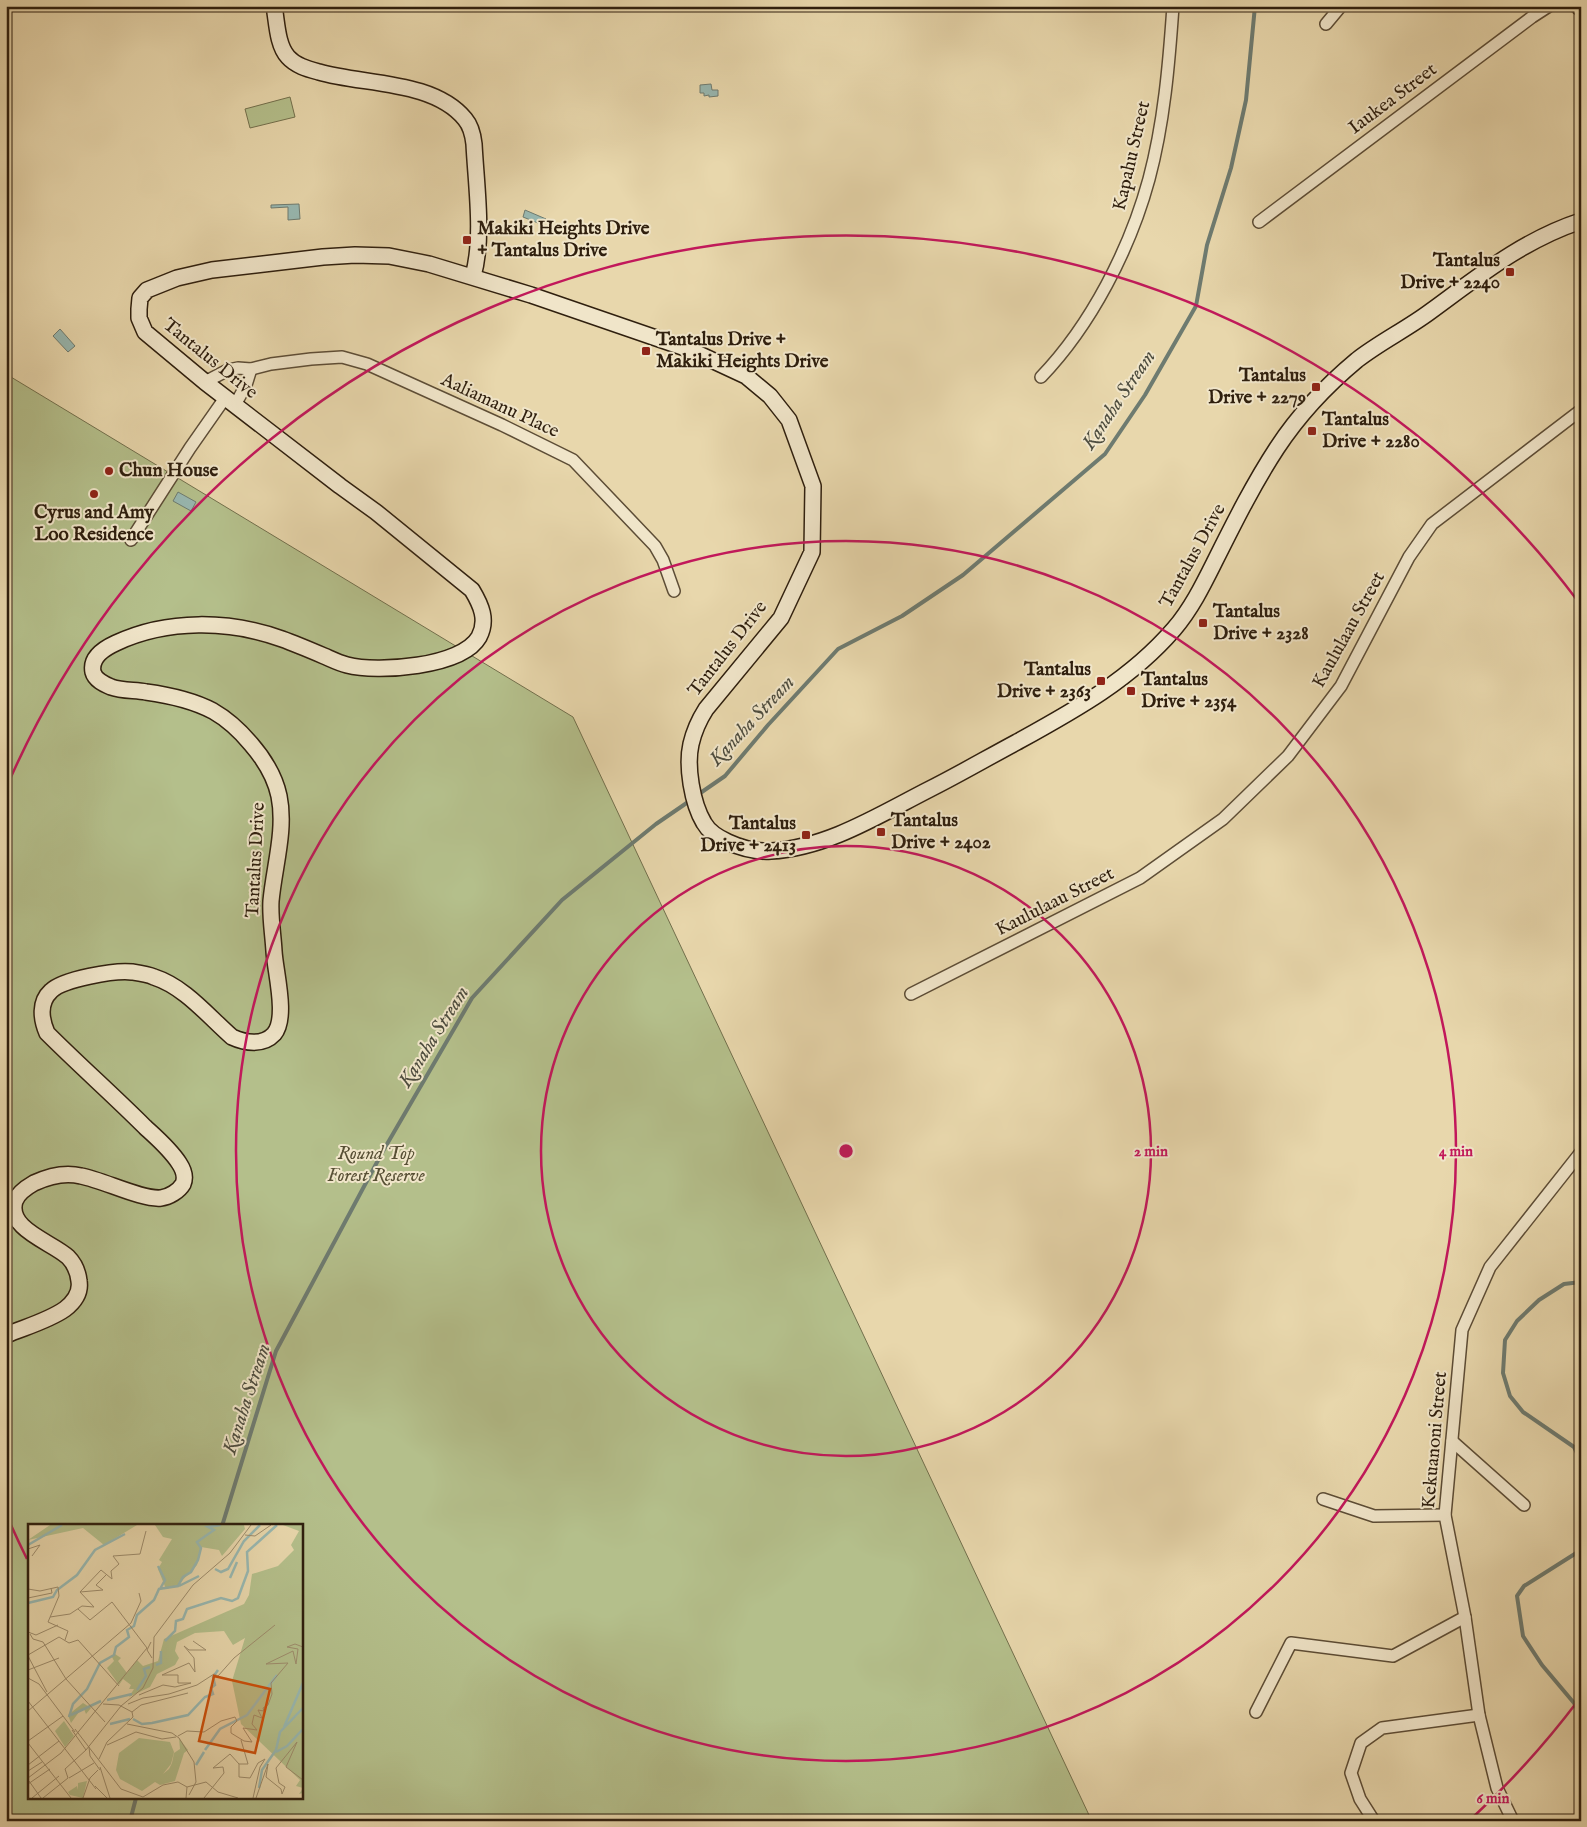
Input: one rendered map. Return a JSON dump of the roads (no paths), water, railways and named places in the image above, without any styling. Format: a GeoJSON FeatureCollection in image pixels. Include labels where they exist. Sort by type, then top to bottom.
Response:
{"type":"FeatureCollection","features":[{"type":"Feature","properties":{"kind":"street"},"geometry":{"type":"LineString","coordinates":[[274,6],[282,48],[293,62],[304,68],[329,75],[408,88],[442,101],[466,119],[474,144],[479,238],[477,261],[473,276]]}},
{"type":"Feature","properties":{"kind":"street","name":"Kapahu Street"},"geometry":{"type":"LineString","coordinates":[[1041,377],[1062,353],[1097,301],[1133,227],[1149,179],[1155,150],[1169,56],[1173,6]]}},
{"type":"Feature","properties":{"kind":"street"},"geometry":{"type":"LineString","coordinates":[[1326,24],[1341,6]]}},
{"type":"Feature","properties":{"kind":"street","name":"Iaukea Street"},"geometry":{"type":"LineString","coordinates":[[1259,222],[1549,6]]}},
{"type":"Feature","properties":{"kind":"street"},"geometry":{"type":"LineString","coordinates":[[1575,6],[1581,11]]}},
{"type":"Feature","properties":{"kind":"street","name":"Tantalus Drive"},"geometry":{"type":"LineString","coordinates":[[6,1336],[64,1309],[74,1301],[80,1289],[78,1275],[69,1258],[28,1231],[16,1217],[14,1206],[16,1197],[45,1177],[61,1174],[80,1175],[141,1194],[161,1198],[171,1195],[180,1189],[184,1182],[180,1164],[174,1156],[117,1098],[47,1033],[42,1021],[42,1010],[45,998],[51,990],[88,976],[131,972],[154,977],[178,989],[232,1037],[240,1040],[250,1042],[264,1041],[274,1034],[280,1022],[271,904],[281,830],[281,809],[276,783],[270,770],[251,744],[234,727],[213,712],[185,700],[150,692],[114,688],[97,680],[93,672],[96,656],[104,648],[144,633],[183,626],[213,625],[246,629],[279,638],[347,665],[397,668],[425,665],[453,655],[475,642],[480,635],[482,627],[482,608],[472,590],[376,512],[205,382],[145,332],[139,318],[138,308],[140,298],[147,290],[177,278],[212,270],[323,257],[389,256],[473,276],[688,348],[746,376],[770,396],[789,420],[813,486],[812,552],[780,618],[706,709],[694,733],[689,760],[695,798],[705,825],[715,836],[745,848],[772,851],[813,843],[861,824],[1034,734],[1076,710],[1112,686],[1154,649],[1186,614],[1252,489],[1276,450],[1304,413],[1321,395],[1357,360],[1420,319],[1492,265],[1526,244],[1581,221]]}},
{"type":"Feature","properties":{"kind":"street","name":"Aaliamanu Place"},"geometry":{"type":"LineString","coordinates":[[205,382],[228,370],[238,368],[251,369],[271,364],[342,357],[367,364],[573,460],[655,546],[663,560],[674,591]]}},
{"type":"Feature","properties":{"kind":"street"},"geometry":{"type":"LineString","coordinates":[[131,540],[190,448],[246,384],[251,369]]}},
{"type":"Feature","properties":{"kind":"street","name":"Kaululaau Street"},"geometry":{"type":"LineString","coordinates":[[910,994],[1140,878],[1223,819],[1288,756],[1341,686],[1409,557],[1432,524],[1581,410]]}},
{"type":"Feature","properties":{"kind":"street","name":"Kekuanoni Street"},"geometry":{"type":"LineString","coordinates":[[1513,1821],[1497,1788],[1479,1715],[1465,1617],[1445,1515],[1462,1330],[1490,1267],[1581,1152]]}},
{"type":"Feature","properties":{"kind":"street"},"geometry":{"type":"LineString","coordinates":[[1452,1441],[1524,1505]]}},
{"type":"Feature","properties":{"kind":"street"},"geometry":{"type":"LineString","coordinates":[[1324,1499],[1374,1516],[1445,1515]]}},
{"type":"Feature","properties":{"kind":"street"},"geometry":{"type":"LineString","coordinates":[[1256,1712],[1291,1643],[1393,1656],[1465,1617]]}},
{"type":"Feature","properties":{"kind":"street"},"geometry":{"type":"LineString","coordinates":[[1374,1821],[1360,1799],[1350,1773],[1361,1743],[1382,1728],[1479,1715]]}},
{"type":"Feature","properties":{"kind":"water"},"geometry":{"type":"Polygon","coordinates":[[[711,84],[712,90],[718,90],[718,96],[709,97],[709,95],[704,96],[704,93],[700,93],[700,85],[711,84]]]}},
{"type":"Feature","properties":{"kind":"water"},"geometry":{"type":"Polygon","coordinates":[[[299,204],[300,219],[288,220],[288,207],[271,208],[271,205],[299,204]]]}},
{"type":"Feature","properties":{"kind":"water"},"geometry":{"type":"Polygon","coordinates":[[[525,210],[546,219],[543,225],[523,217],[525,210]]]}},
{"type":"Feature","properties":{"kind":"water"},"geometry":{"type":"Polygon","coordinates":[[[60,329],[75,346],[68,352],[53,336],[60,329]]]}},
{"type":"Feature","properties":{"kind":"water"},"geometry":{"type":"Polygon","coordinates":[[[178,492],[196,502],[191,511],[173,501],[178,492]]]}},
{"type":"Feature","properties":{"kind":"waterway","name":"Kanaha Stream"},"geometry":{"type":"LineString","coordinates":[[696,796],[725,776],[768,725],[838,649],[902,616],[963,575],[1105,454],[1145,395],[1196,306],[1207,245],[1231,168],[1246,100],[1255,6]]}},
{"type":"Feature","properties":{"kind":"waterway","name":"Kanaha Stream"},"geometry":{"type":"LineString","coordinates":[[223,1524],[276,1351],[383,1151],[472,998],[562,900],[656,824],[691,800]]}},
{"type":"Feature","properties":{"kind":"waterway"},"geometry":{"type":"LineString","coordinates":[[1581,1282],[1564,1284],[1539,1300],[1517,1321],[1505,1340],[1503,1373],[1510,1396],[1523,1412],[1574,1447],[1581,1461]]}},
{"type":"Feature","properties":{"kind":"waterway"},"geometry":{"type":"LineString","coordinates":[[1581,1550],[1524,1586],[1517,1596],[1523,1636],[1542,1665],[1574,1703],[1581,1716]]}},
{"type":"Feature","properties":{"kind":"waterway","name":"Kanaha Stream"},"geometry":{"type":"LineString","coordinates":[[130,1821],[135,1800]]}},
{"type":"Feature","properties":{"kind":"place","name":"Makiki Heights Drive + Tantalus Drive"},"geometry":{"type":"Point","coordinates":[467,240]}},
{"type":"Feature","properties":{"kind":"place","name":"Tantalus Drive + 2240"},"geometry":{"type":"Point","coordinates":[1510,272]}},
{"type":"Feature","properties":{"kind":"place","name":"Tantalus Drive + Makiki Heights Drive"},"geometry":{"type":"Point","coordinates":[646,351]}},
{"type":"Feature","properties":{"kind":"place","name":"Tantalus Drive + 2279"},"geometry":{"type":"Point","coordinates":[1316,387]}},
{"type":"Feature","properties":{"kind":"place","name":"Tantalus Drive + 2280"},"geometry":{"type":"Point","coordinates":[1312,431]}},
{"type":"Feature","properties":{"kind":"place","name":"Chun House"},"geometry":{"type":"Point","coordinates":[109,471]}},
{"type":"Feature","properties":{"kind":"place","name":"Cyrus and Amy Loo Residence"},"geometry":{"type":"Point","coordinates":[94,494]}},
{"type":"Feature","properties":{"kind":"place","name":"Tantalus Drive + 2328"},"geometry":{"type":"Point","coordinates":[1203,623]}},
{"type":"Feature","properties":{"kind":"place","name":"Tantalus Drive + 2363"},"geometry":{"type":"Point","coordinates":[1101,681]}},
{"type":"Feature","properties":{"kind":"place","name":"Tantalus Drive + 2354"},"geometry":{"type":"Point","coordinates":[1131,691]}},
{"type":"Feature","properties":{"kind":"place","name":"Tantalus Drive + 2402"},"geometry":{"type":"Point","coordinates":[881,832]}},
{"type":"Feature","properties":{"kind":"place","name":"Tantalus Drive + 2413"},"geometry":{"type":"Point","coordinates":[806,835]}},
{"type":"Feature","properties":{"kind":"park label","name":"Round Top Forest Reserve"},"geometry":{"type":"Point","coordinates":[376,1165]}}]}
